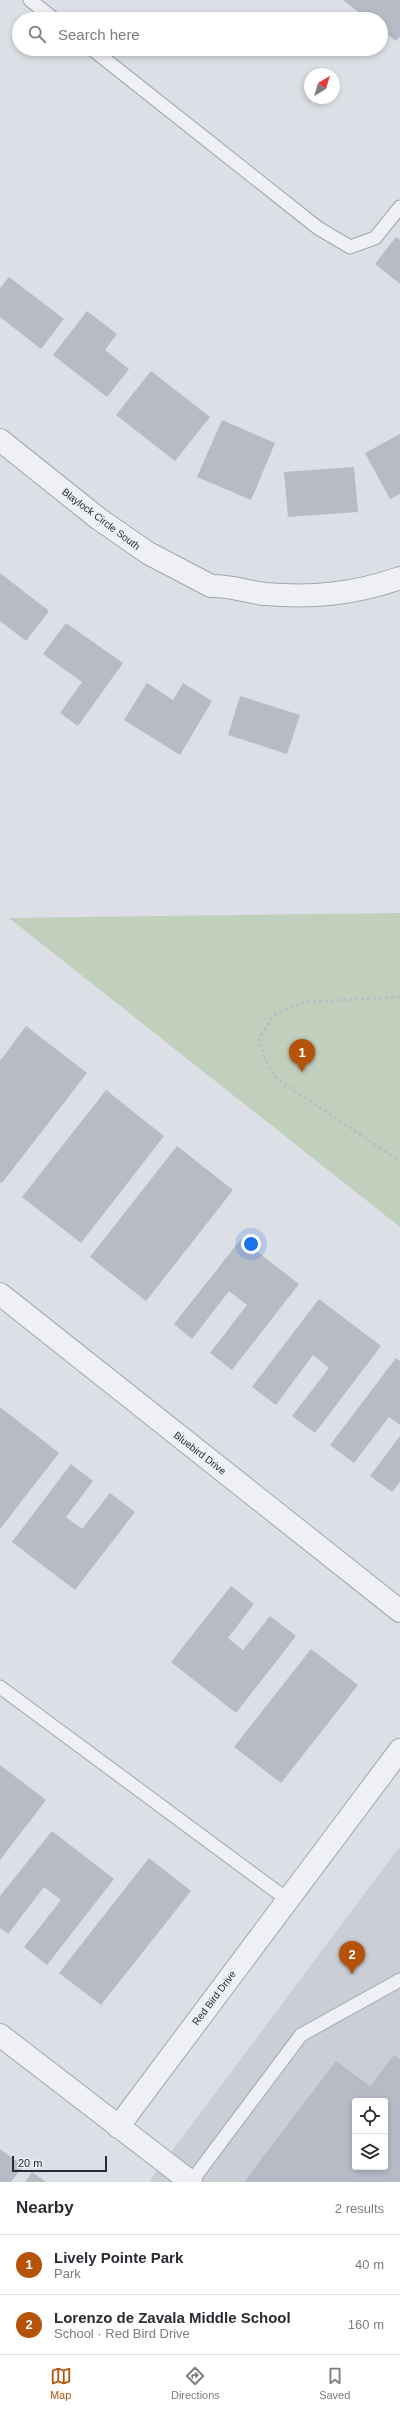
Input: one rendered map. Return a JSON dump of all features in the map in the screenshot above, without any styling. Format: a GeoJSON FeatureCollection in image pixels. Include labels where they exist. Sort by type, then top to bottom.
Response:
{"type":"FeatureCollection","features":[{"type":"Feature","properties":{"kind":"street","name":"Blaylock Circle South"},"geometry":{"type":"LineString","coordinates":[[0,440],[99,519],[142,549],[211,586],[221,585],[264,594],[347,594],[400,578]]}},
{"type":"Feature","properties":{"kind":"street","name":"Bluebird Drive"},"geometry":{"type":"LineString","coordinates":[[0,1294],[400,1611]]}},
{"type":"Feature","properties":{"kind":"street","name":"Red Bird Drive"},"geometry":{"type":"LineString","coordinates":[[118,2127],[400,1750]]}},
{"type":"Feature","properties":{"kind":"street"},"geometry":{"type":"LineString","coordinates":[[0,2035],[191,2182]]}},
{"type":"Feature","properties":{"kind":"lane"},"geometry":{"type":"LineString","coordinates":[[30,0],[45,12]]}},
{"type":"Feature","properties":{"kind":"lane"},"geometry":{"type":"LineString","coordinates":[[101,56],[318,228],[350,247],[375,238],[400,207]]}},
{"type":"Feature","properties":{"kind":"lane"},"geometry":{"type":"LineString","coordinates":[[0,1687],[288,1900]]}},
{"type":"Feature","properties":{"kind":"lane"},"geometry":{"type":"LineString","coordinates":[[191,2182],[301,2035],[400,1980]]}},
{"type":"Feature","properties":{"kind":"path"},"geometry":{"type":"LineString","coordinates":[[400,997],[304,1002],[274,1015],[259,1039],[265,1059],[277,1079],[400,1161]]}},
{"type":"Feature","properties":{"kind":"shaded area"},"geometry":{"type":"Polygon","coordinates":[[[400,1846],[400,2182],[149,2182],[400,1846]]]}},
{"type":"Feature","properties":{"kind":"green space"},"geometry":{"type":"Polygon","coordinates":[[[400,913],[400,1227],[9,918],[400,913]]]}},
{"type":"Feature","properties":{"kind":"building"},"geometry":{"type":"Polygon","coordinates":[[[343,0],[400,0],[400,36],[396,41],[388,35],[388,12],[358,12],[343,0]]]}},
{"type":"Feature","properties":{"kind":"building"},"geometry":{"type":"Polygon","coordinates":[[[396,237],[400,240],[400,284],[375,264],[396,237]]]}},
{"type":"Feature","properties":{"kind":"building"},"geometry":{"type":"Polygon","coordinates":[[[9,277],[64,319],[41,349],[0,317],[0,288],[9,277]]]}},
{"type":"Feature","properties":{"kind":"building"},"geometry":{"type":"Polygon","coordinates":[[[87,311],[117,334],[105,350],[129,369],[107,397],[53,355],[87,311]]]}},
{"type":"Feature","properties":{"kind":"building"},"geometry":{"type":"Polygon","coordinates":[[[151,371],[210,417],[175,461],[116,415],[151,371]]]}},
{"type":"Feature","properties":{"kind":"building"},"geometry":{"type":"Polygon","coordinates":[[[222,420],[275,443],[251,500],[197,477],[222,420]]]}},
{"type":"Feature","properties":{"kind":"building"},"geometry":{"type":"Polygon","coordinates":[[[400,434],[400,494],[390,499],[365,453],[400,434]]]}},
{"type":"Feature","properties":{"kind":"building"},"geometry":{"type":"Polygon","coordinates":[[[354,467],[358,512],[288,517],[284,472],[354,467]]]}},
{"type":"Feature","properties":{"kind":"building"},"geometry":{"type":"Polygon","coordinates":[[[0,573],[49,611],[26,641],[0,621],[0,573]]]}},
{"type":"Feature","properties":{"kind":"building"},"geometry":{"type":"Polygon","coordinates":[[[66,623],[123,663],[78,726],[60,713],[82,682],[43,654],[66,623]]]}},
{"type":"Feature","properties":{"kind":"building"},"geometry":{"type":"Polygon","coordinates":[[[147,683],[173,700],[183,683],[212,701],[180,755],[124,720],[147,683]]]}},
{"type":"Feature","properties":{"kind":"building"},"geometry":{"type":"Polygon","coordinates":[[[240,696],[300,715],[287,754],[228,735],[240,696]]]}},
{"type":"Feature","properties":{"kind":"building"},"geometry":{"type":"Polygon","coordinates":[[[26,1026],[87,1073],[2,1183],[0,1182],[0,1061],[26,1026]]]}},
{"type":"Feature","properties":{"kind":"building"},"geometry":{"type":"Polygon","coordinates":[[[106,1090],[164,1136],[81,1243],[22,1197],[106,1090]]]}},
{"type":"Feature","properties":{"kind":"building"},"geometry":{"type":"Polygon","coordinates":[[[177,1146],[233,1190],[146,1301],[90,1257],[177,1146]]]}},
{"type":"Feature","properties":{"kind":"building"},"geometry":{"type":"Polygon","coordinates":[[[241,1239],[299,1284],[232,1370],[210,1353],[247,1305],[229,1291],[192,1339],[174,1324],[241,1239]]]}},
{"type":"Feature","properties":{"kind":"building"},"geometry":{"type":"Polygon","coordinates":[[[319,1299],[381,1346],[315,1433],[292,1416],[329,1368],[313,1355],[276,1405],[252,1387],[319,1299]]]}},
{"type":"Feature","properties":{"kind":"building"},"geometry":{"type":"Polygon","coordinates":[[[396,1358],[400,1361],[400,1425],[389,1417],[354,1463],[330,1445],[396,1358]]]}},
{"type":"Feature","properties":{"kind":"building"},"geometry":{"type":"Polygon","coordinates":[[[0,1407],[59,1453],[0,1529],[0,1407]]]}},
{"type":"Feature","properties":{"kind":"building"},"geometry":{"type":"Polygon","coordinates":[[[400,1436],[400,1482],[392,1492],[370,1476],[400,1436]]]}},
{"type":"Feature","properties":{"kind":"building"},"geometry":{"type":"Polygon","coordinates":[[[71,1464],[93,1481],[66,1517],[82,1529],[110,1493],[135,1512],[75,1590],[12,1542],[71,1464]]]}},
{"type":"Feature","properties":{"kind":"building"},"geometry":{"type":"Polygon","coordinates":[[[231,1586],[254,1604],[228,1638],[243,1650],[270,1616],[296,1636],[236,1713],[171,1662],[231,1586]]]}},
{"type":"Feature","properties":{"kind":"building"},"geometry":{"type":"Polygon","coordinates":[[[311,1649],[358,1685],[281,1783],[234,1747],[311,1649]]]}},
{"type":"Feature","properties":{"kind":"building"},"geometry":{"type":"Polygon","coordinates":[[[0,1765],[46,1800],[0,1860],[0,1765]]]}},
{"type":"Feature","properties":{"kind":"building"},"geometry":{"type":"Polygon","coordinates":[[[52,1831],[114,1879],[47,1965],[24,1947],[61,1900],[44,1887],[8,1934],[0,1928],[0,1896],[52,1831]]]}},
{"type":"Feature","properties":{"kind":"building"},"geometry":{"type":"Polygon","coordinates":[[[149,1858],[191,1891],[101,2005],[59,1973],[149,1858]]]}},
{"type":"Feature","properties":{"kind":"building"},"geometry":{"type":"Polygon","coordinates":[[[394,2055],[400,2059],[400,2182],[244,2182],[336,2061],[370,2086],[394,2055]]]}},
{"type":"Feature","properties":{"kind":"building"},"geometry":{"type":"Polygon","coordinates":[[[0,2149],[23,2166],[11,2182],[0,2182],[0,2149]]]}},
{"type":"Feature","properties":{"kind":"building"},"geometry":{"type":"Polygon","coordinates":[[[32,2172],[46,2182],[25,2182],[32,2172]]]}},
{"type":"Feature","properties":{"kind":"place","name":"Lively Pointe Park"},"geometry":{"type":"Point","coordinates":[302,1072]}},
{"type":"Feature","properties":{"kind":"place","name":"Lorenzo de Zavala Middle School"},"geometry":{"type":"Point","coordinates":[352,1974]}}]}
